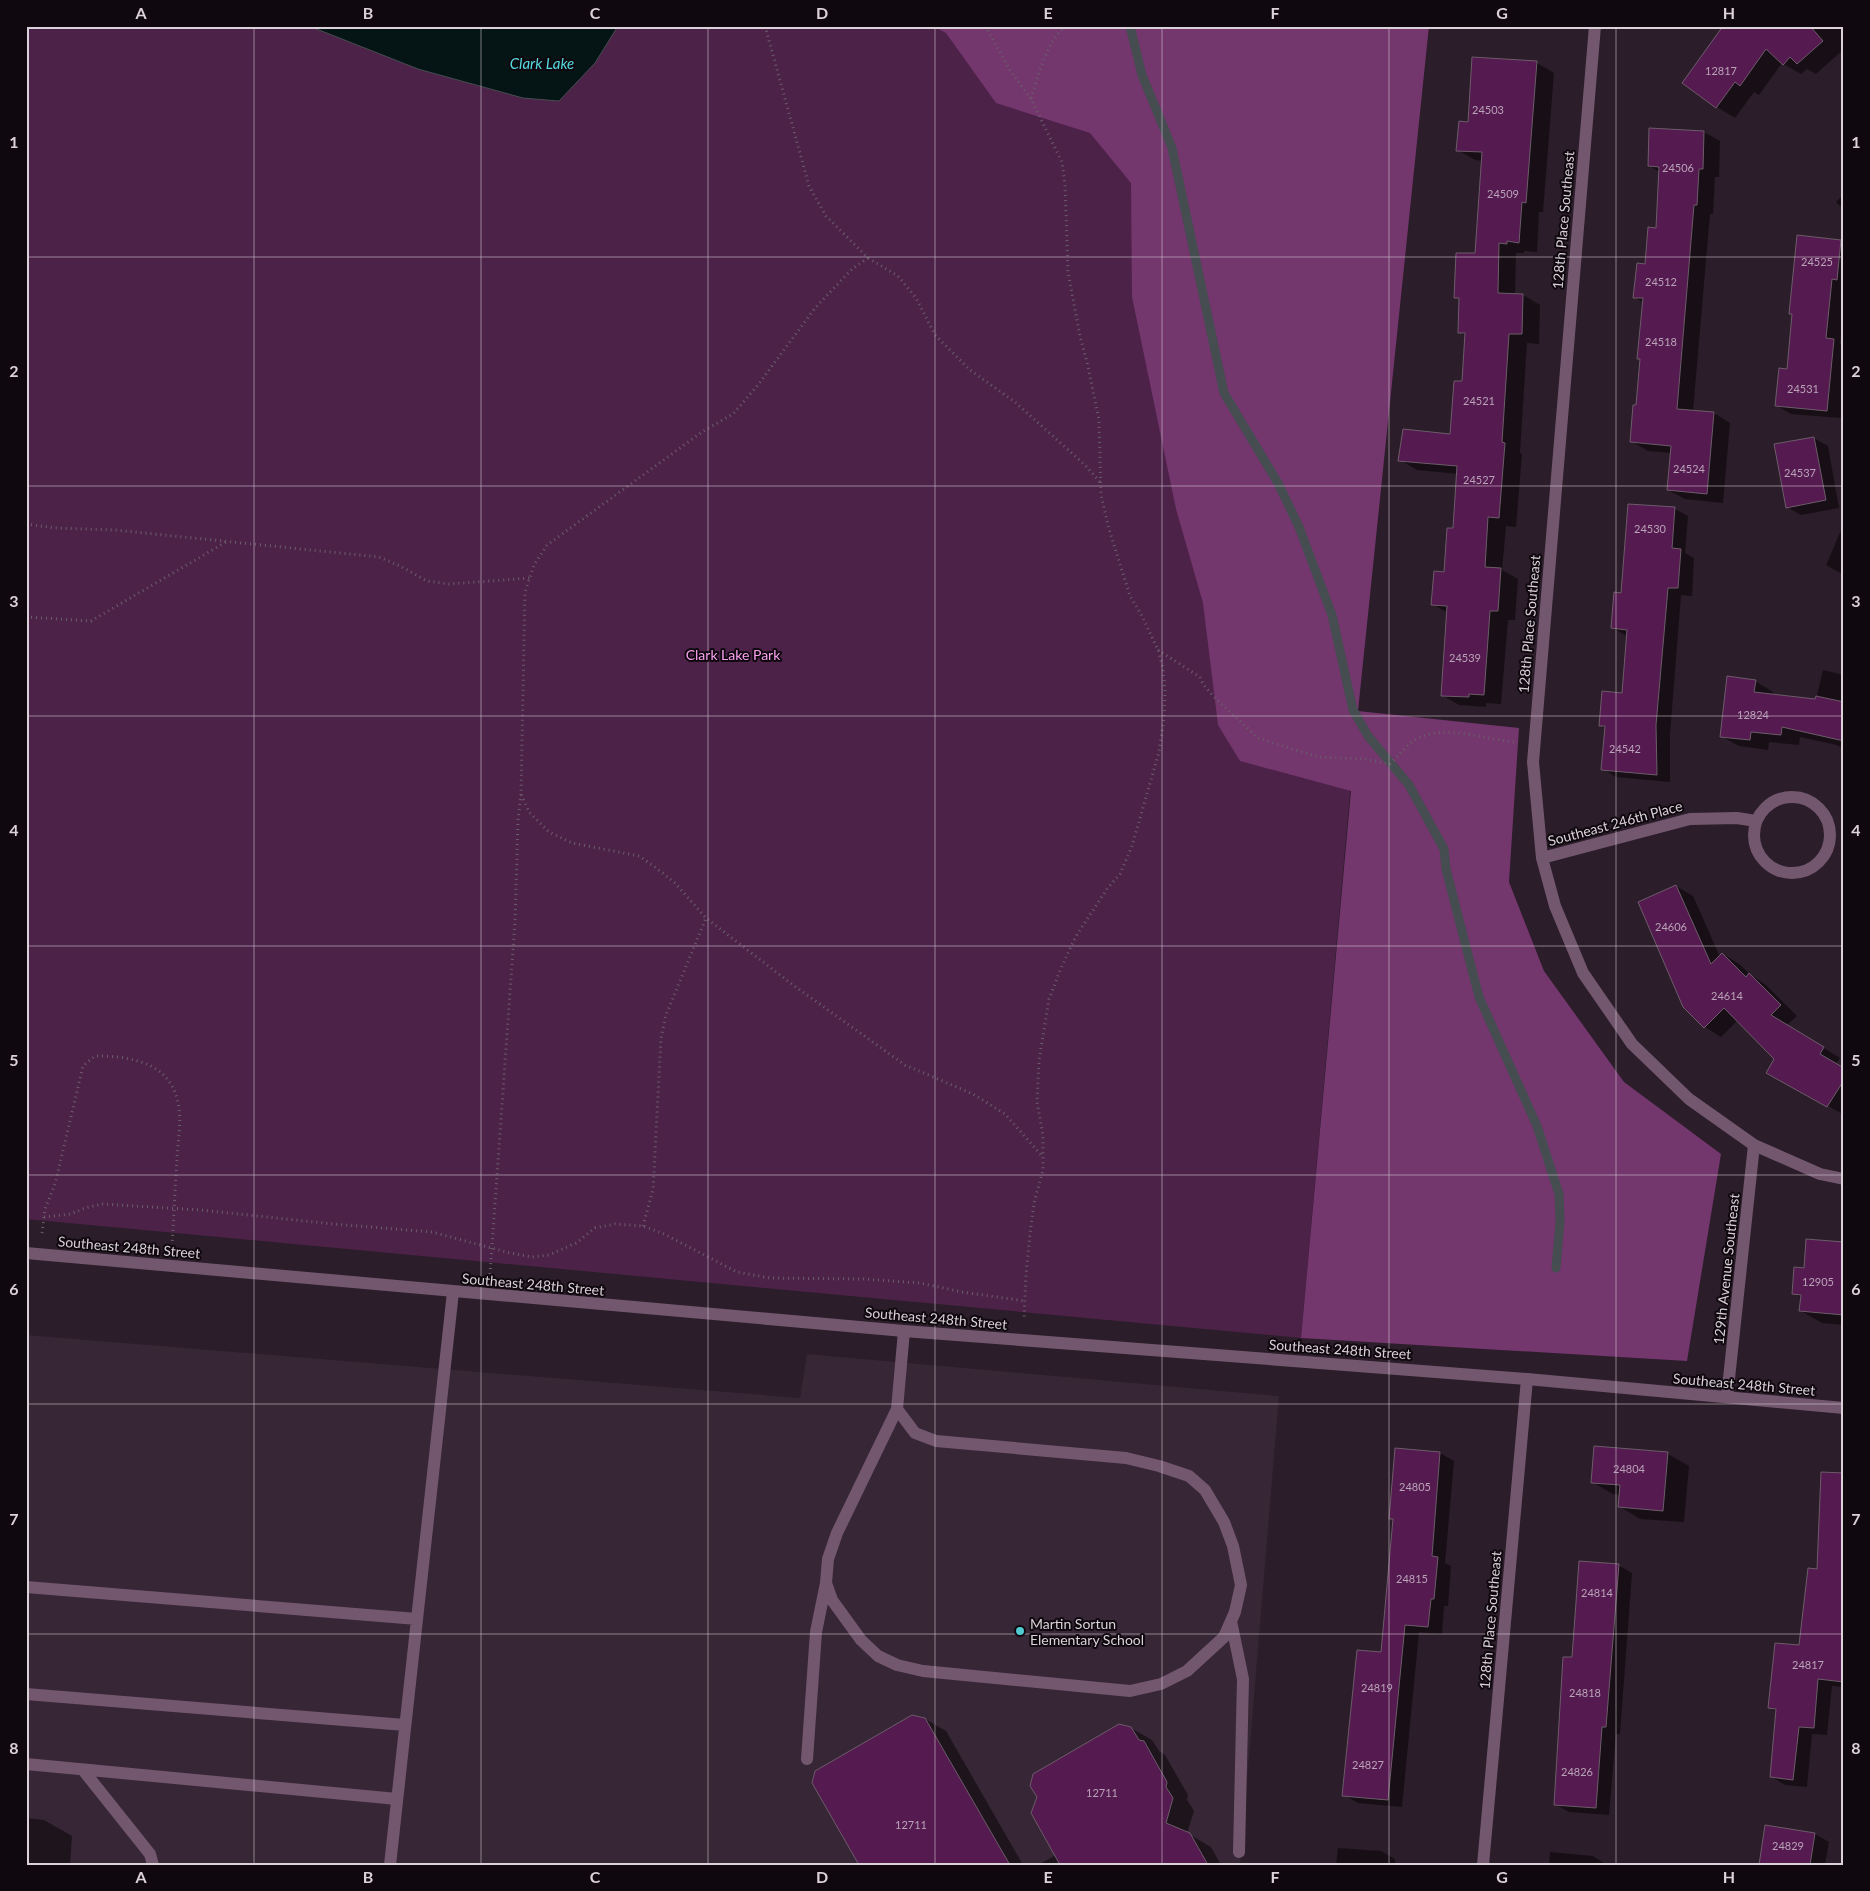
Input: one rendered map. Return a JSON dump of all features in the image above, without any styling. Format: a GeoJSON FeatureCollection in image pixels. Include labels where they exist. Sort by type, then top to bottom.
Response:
{"type":"FeatureCollection","features":[{"type":"Feature","properties":{"kind":"street","name":"128th Place Southeast"},"geometry":{"type":"LineString","coordinates":[[1595,26],[1534,744],[1533,762],[1542,858],[1554,906],[1584,973],[1632,1044],[1689,1099],[1754,1145],[1820,1174],[1844,1179]]}},
{"type":"Feature","properties":{"kind":"street"},"geometry":{"type":"LineString","coordinates":[[1782,798],[1805,799],[1815,806],[1826,820],[1830,836],[1827,848],[1820,860],[1810,868],[1798,872],[1784,872],[1772,867],[1762,859],[1756,847],[1754,835],[1756,821],[1762,811],[1782,798]]}},
{"type":"Feature","properties":{"kind":"street","name":"Southeast 246th Place"},"geometry":{"type":"LineString","coordinates":[[1542,858],[1690,818],[1738,818],[1756,821]]}},
{"type":"Feature","properties":{"kind":"street","name":"129th Avenue Southeast"},"geometry":{"type":"LineString","coordinates":[[1727,1397],[1754,1145]]}},
{"type":"Feature","properties":{"kind":"street","name":"Southeast 248th Street"},"geometry":{"type":"LineString","coordinates":[[33,1253],[904,1331],[1526,1379],[1844,1408]]}},
{"type":"Feature","properties":{"kind":"street"},"geometry":{"type":"LineString","coordinates":[[390,1865],[453,1292]]}},
{"type":"Feature","properties":{"kind":"street"},"geometry":{"type":"LineString","coordinates":[[807,1759],[816,1632],[826,1583],[828,1559],[837,1533],[896,1409],[904,1331]]}},
{"type":"Feature","properties":{"kind":"street","name":"128th Place Southeast"},"geometry":{"type":"LineString","coordinates":[[1483,1865],[1526,1379]]}},
{"type":"Feature","properties":{"kind":"street"},"geometry":{"type":"LineString","coordinates":[[826,1583],[832,1600],[861,1640],[878,1656],[897,1664],[922,1671],[1130,1691],[1161,1684],[1187,1671],[1224,1637],[1236,1612],[1241,1585],[1233,1546],[1224,1522],[1205,1490],[1189,1476],[1126,1458],[936,1441],[915,1433],[896,1409]]}},
{"type":"Feature","properties":{"kind":"street"},"geometry":{"type":"LineString","coordinates":[[26,1588],[417,1619]]}},
{"type":"Feature","properties":{"kind":"street"},"geometry":{"type":"LineString","coordinates":[[1231,1621],[1243,1679],[1239,1852]]}},
{"type":"Feature","properties":{"kind":"street"},"geometry":{"type":"LineString","coordinates":[[26,1694],[406,1725]]}},
{"type":"Feature","properties":{"kind":"street"},"geometry":{"type":"LineString","coordinates":[[26,1764],[397,1799]]}},
{"type":"Feature","properties":{"kind":"street"},"geometry":{"type":"LineString","coordinates":[[83,1770],[150,1854],[153,1865]]}},
{"type":"Feature","properties":{"kind":"path"},"geometry":{"type":"LineString","coordinates":[[765,26],[809,186],[826,216],[868,258],[898,276],[916,298],[935,335],[970,370],[1015,402],[1085,465],[1101,483]]}},
{"type":"Feature","properties":{"kind":"path"},"geometry":{"type":"LineString","coordinates":[[986,26],[1010,70],[1031,99],[1062,162],[1065,184],[1068,272],[1099,420],[1101,495],[1109,529],[1130,596],[1158,650],[1163,668],[1164,718],[1159,752],[1132,846],[1120,874],[1107,889],[1076,936],[1060,968],[1049,999],[1038,1068],[1037,1102],[1043,1135],[1043,1170],[1032,1218],[1026,1275],[1024,1340]]}},
{"type":"Feature","properties":{"kind":"path"},"geometry":{"type":"LineString","coordinates":[[1031,99],[1045,57],[1058,32],[1066,26]]}},
{"type":"Feature","properties":{"kind":"path"},"geometry":{"type":"LineString","coordinates":[[488,1295],[515,922],[518,820],[521,794],[525,592],[534,565],[547,545],[702,432],[733,414],[758,385],[815,308],[852,269],[868,258]]}},
{"type":"Feature","properties":{"kind":"path"},"geometry":{"type":"LineString","coordinates":[[26,524],[55,528],[115,530],[379,558],[400,566],[427,581],[442,583],[530,578]]}},
{"type":"Feature","properties":{"kind":"path"},"geometry":{"type":"LineString","coordinates":[[26,617],[91,621],[226,541]]}},
{"type":"Feature","properties":{"kind":"path"},"geometry":{"type":"LineString","coordinates":[[1158,650],[1200,677],[1203,684],[1214,697],[1258,738],[1318,757],[1379,761],[1390,764],[1410,744],[1420,737],[1432,734],[1453,733],[1534,744]]}},
{"type":"Feature","properties":{"kind":"path"},"geometry":{"type":"LineString","coordinates":[[521,794],[529,812],[549,832],[572,844],[639,856],[655,867],[674,883],[706,918],[793,985],[906,1065],[973,1094],[1005,1114],[1043,1156]]}},
{"type":"Feature","properties":{"kind":"path"},"geometry":{"type":"LineString","coordinates":[[642,1226],[652,1190],[661,1038],[664,1022],[706,918]]}},
{"type":"Feature","properties":{"kind":"path"},"geometry":{"type":"LineString","coordinates":[[33,1253],[45,1209],[55,1184],[83,1066],[95,1056],[115,1056],[142,1061],[158,1070],[168,1078],[175,1091],[179,1109],[179,1133],[171,1266]]}},
{"type":"Feature","properties":{"kind":"path"},"geometry":{"type":"LineString","coordinates":[[44,1217],[71,1214],[102,1204],[174,1208],[432,1232],[532,1257],[548,1255],[576,1243],[596,1228],[615,1224],[642,1226],[664,1234],[737,1272],[770,1278],[864,1279],[920,1283],[962,1292],[1025,1301]]}},
{"type":"Feature","properties":{"kind":"shaded area"},"geometry":{"type":"Polygon","coordinates":[[[933,26],[1429,26],[1358,711],[1519,728],[1509,882],[1544,971],[1624,1082],[1721,1154],[1687,1361],[1301,1338],[1351,791],[1240,761],[1218,725],[1203,603],[1176,509],[1132,297],[1131,183],[1090,133],[996,103],[946,33],[933,26]]]}},
{"type":"Feature","properties":{"kind":"shaded area"},"geometry":{"type":"Polygon","coordinates":[[[26,1335],[800,1398],[807,1354],[1279,1396],[1240,1865],[26,1865],[26,1335]]]}},
{"type":"Feature","properties":{"kind":"green space","name":"Clark Lake Park"},"geometry":{"type":"Polygon","coordinates":[[[26,26],[1419,26],[1301,1338],[26,1219],[26,26]]]}},
{"type":"Feature","properties":{"kind":"water","name":"Clark Lake"},"geometry":{"type":"Polygon","coordinates":[[[309,26],[618,26],[595,63],[559,101],[523,98],[418,69],[309,26]]]}},
{"type":"Feature","properties":{"kind":"building"},"geometry":{"type":"Polygon","coordinates":[[[1723,26],[1810,26],[1823,41],[1797,64],[1790,57],[1783,65],[1766,49],[1740,86],[1735,82],[1716,108],[1682,83],[1723,26]]]}},
{"type":"Feature","properties":{"kind":"building"},"geometry":{"type":"Polygon","coordinates":[[[1472,57],[1537,61],[1526,203],[1522,202],[1519,243],[1507,241],[1507,244],[1499,243],[1498,293],[1523,294],[1522,334],[1509,334],[1502,442],[1505,443],[1499,518],[1488,517],[1485,567],[1501,568],[1498,611],[1490,611],[1484,695],[1469,694],[1469,697],[1441,696],[1447,606],[1431,605],[1434,571],[1444,572],[1447,528],[1453,528],[1457,466],[1398,461],[1403,429],[1450,434],[1454,381],[1462,381],[1465,333],[1458,333],[1459,298],[1454,298],[1456,253],[1475,253],[1482,152],[1456,151],[1459,121],[1468,122],[1472,57]]]}},
{"type":"Feature","properties":{"kind":"building"},"geometry":{"type":"Polygon","coordinates":[[[1649,128],[1704,131],[1703,169],[1699,169],[1697,205],[1694,205],[1677,409],[1714,412],[1707,494],[1667,490],[1671,446],[1630,442],[1633,405],[1636,405],[1640,359],[1637,359],[1643,298],[1633,298],[1637,263],[1645,264],[1648,227],[1656,228],[1659,167],[1648,166],[1649,128]]]}},
{"type":"Feature","properties":{"kind":"building"},"geometry":{"type":"Polygon","coordinates":[[[1797,235],[1841,240],[1837,280],[1832,279],[1826,338],[1834,339],[1827,411],[1775,406],[1779,368],[1787,369],[1792,314],[1789,314],[1797,235]]]}},
{"type":"Feature","properties":{"kind":"building"},"geometry":{"type":"Polygon","coordinates":[[[1814,437],[1826,500],[1786,508],[1774,444],[1814,437]]]}},
{"type":"Feature","properties":{"kind":"building"},"geometry":{"type":"Polygon","coordinates":[[[1628,504],[1675,507],[1672,548],[1681,549],[1678,588],[1668,588],[1656,725],[1657,775],[1601,770],[1605,726],[1599,726],[1602,691],[1622,693],[1627,630],[1611,628],[1614,592],[1621,593],[1628,504]]]}},
{"type":"Feature","properties":{"kind":"building"},"geometry":{"type":"Polygon","coordinates":[[[1727,676],[1756,680],[1754,692],[1815,699],[1816,696],[1844,702],[1844,741],[1782,727],[1781,735],[1751,732],[1750,740],[1720,737],[1727,676]]]}},
{"type":"Feature","properties":{"kind":"building"},"geometry":{"type":"Polygon","coordinates":[[[1676,885],[1711,964],[1722,953],[1746,977],[1749,973],[1781,1005],[1771,1015],[1824,1047],[1820,1054],[1844,1068],[1844,1080],[1827,1107],[1766,1073],[1774,1059],[1724,1008],[1704,1028],[1683,1007],[1638,902],[1676,885]]]}},
{"type":"Feature","properties":{"kind":"building"},"geometry":{"type":"Polygon","coordinates":[[[1806,1239],[1844,1242],[1844,1315],[1799,1311],[1801,1295],[1792,1294],[1794,1267],[1804,1268],[1806,1239]]]}},
{"type":"Feature","properties":{"kind":"building"},"geometry":{"type":"Polygon","coordinates":[[[1594,1446],[1668,1452],[1663,1511],[1618,1507],[1620,1485],[1591,1483],[1594,1446]]]}},
{"type":"Feature","properties":{"kind":"building"},"geometry":{"type":"Polygon","coordinates":[[[1395,1448],[1440,1452],[1432,1556],[1438,1557],[1434,1599],[1431,1599],[1428,1627],[1405,1625],[1388,1800],[1342,1796],[1357,1650],[1381,1652],[1393,1519],[1389,1519],[1395,1448]]]}},
{"type":"Feature","properties":{"kind":"building"},"geometry":{"type":"Polygon","coordinates":[[[1821,1472],[1844,1473],[1844,1682],[1818,1679],[1814,1728],[1799,1727],[1793,1780],[1770,1777],[1776,1709],[1768,1708],[1775,1643],[1799,1645],[1808,1568],[1817,1569],[1821,1472]]]}},
{"type":"Feature","properties":{"kind":"building"},"geometry":{"type":"Polygon","coordinates":[[[1579,1561],[1619,1564],[1606,1727],[1602,1727],[1596,1808],[1554,1805],[1563,1657],[1572,1657],[1579,1561]]]}},
{"type":"Feature","properties":{"kind":"building"},"geometry":{"type":"Polygon","coordinates":[[[912,1715],[925,1718],[1010,1865],[859,1865],[812,1783],[815,1771],[912,1715]]]}},
{"type":"Feature","properties":{"kind":"building"},"geometry":{"type":"Polygon","coordinates":[[[1119,1724],[1131,1727],[1139,1740],[1144,1741],[1167,1782],[1166,1787],[1173,1798],[1166,1823],[1190,1833],[1208,1865],[1060,1865],[1031,1813],[1037,1797],[1030,1786],[1033,1774],[1119,1724]]]}},
{"type":"Feature","properties":{"kind":"building"},"geometry":{"type":"Polygon","coordinates":[[[1765,1825],[1815,1833],[1810,1865],[1759,1865],[1765,1825]]]}},
{"type":"Feature","properties":{"kind":"waterway"},"geometry":{"type":"LineString","coordinates":[[1130,26],[1142,75],[1172,148],[1224,393],[1278,483],[1299,527],[1332,615],[1353,710],[1368,736],[1409,785],[1444,849],[1446,869],[1479,997],[1537,1126],[1559,1194],[1560,1222],[1556,1268]]}},
{"type":"Feature","properties":{"kind":"place","name":"Martin Sortun Elementary School"},"geometry":{"type":"Point","coordinates":[1020,1631]}}]}
